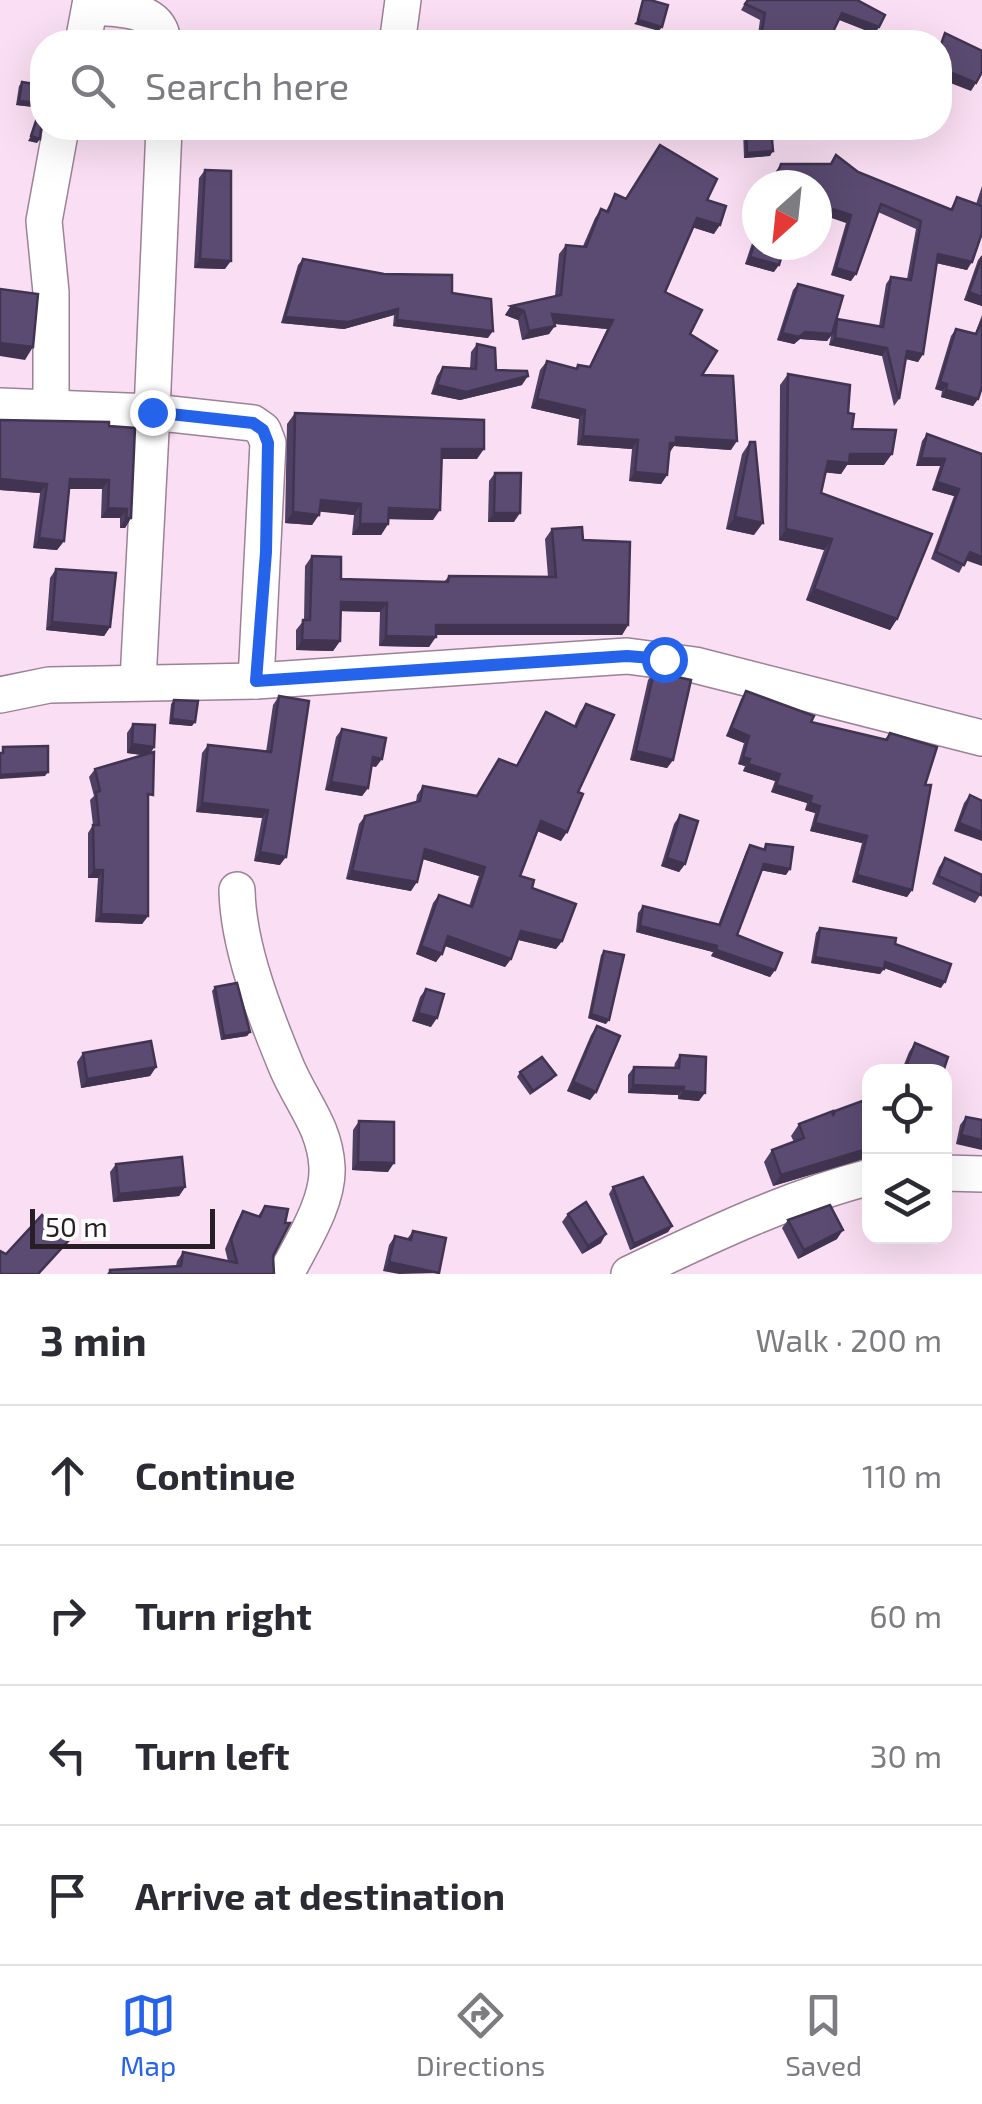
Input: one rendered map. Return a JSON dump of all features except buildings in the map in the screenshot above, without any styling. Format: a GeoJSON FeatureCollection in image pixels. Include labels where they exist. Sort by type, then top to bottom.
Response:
{"type":"FeatureCollection","features":[{"type":"Feature","properties":{"kind":"street"},"geometry":{"type":"LineString","coordinates":[[399,30],[404,0]]}},
{"type":"Feature","properties":{"kind":"street"},"geometry":{"type":"LineString","coordinates":[[85,30],[90,3],[152,18],[162,30]]}},
{"type":"Feature","properties":{"kind":"street"},"geometry":{"type":"LineString","coordinates":[[51,408],[52,292],[44,221],[59,140]]}},
{"type":"Feature","properties":{"kind":"street"},"geometry":{"type":"LineString","coordinates":[[138,681],[163,140]]}},
{"type":"Feature","properties":{"kind":"street"},"geometry":{"type":"LineString","coordinates":[[0,406],[152,412],[253,423],[263,430],[268,443],[266,552],[256,681]]}},
{"type":"Feature","properties":{"kind":"street"},"geometry":{"type":"LineString","coordinates":[[0,695],[49,685],[256,681],[627,656],[664,659],[982,738]]}},
{"type":"Feature","properties":{"kind":"street"},"geometry":{"type":"LineString","coordinates":[[237,890],[238,918],[261,990],[288,1070],[320,1127],[328,1170],[321,1198],[286,1274]]}},
{"type":"Feature","properties":{"kind":"street"},"geometry":{"type":"LineString","coordinates":[[952,1172],[982,1174]]}},
{"type":"Feature","properties":{"kind":"street"},"geometry":{"type":"LineString","coordinates":[[629,1274],[755,1216],[862,1181]]}},
{"type":"Feature","properties":{"kind":"route"},"geometry":{"type":"LineString","coordinates":[[152,412],[237,420],[263,430],[270,456],[256,681],[627,656],[664,659]]}}]}
